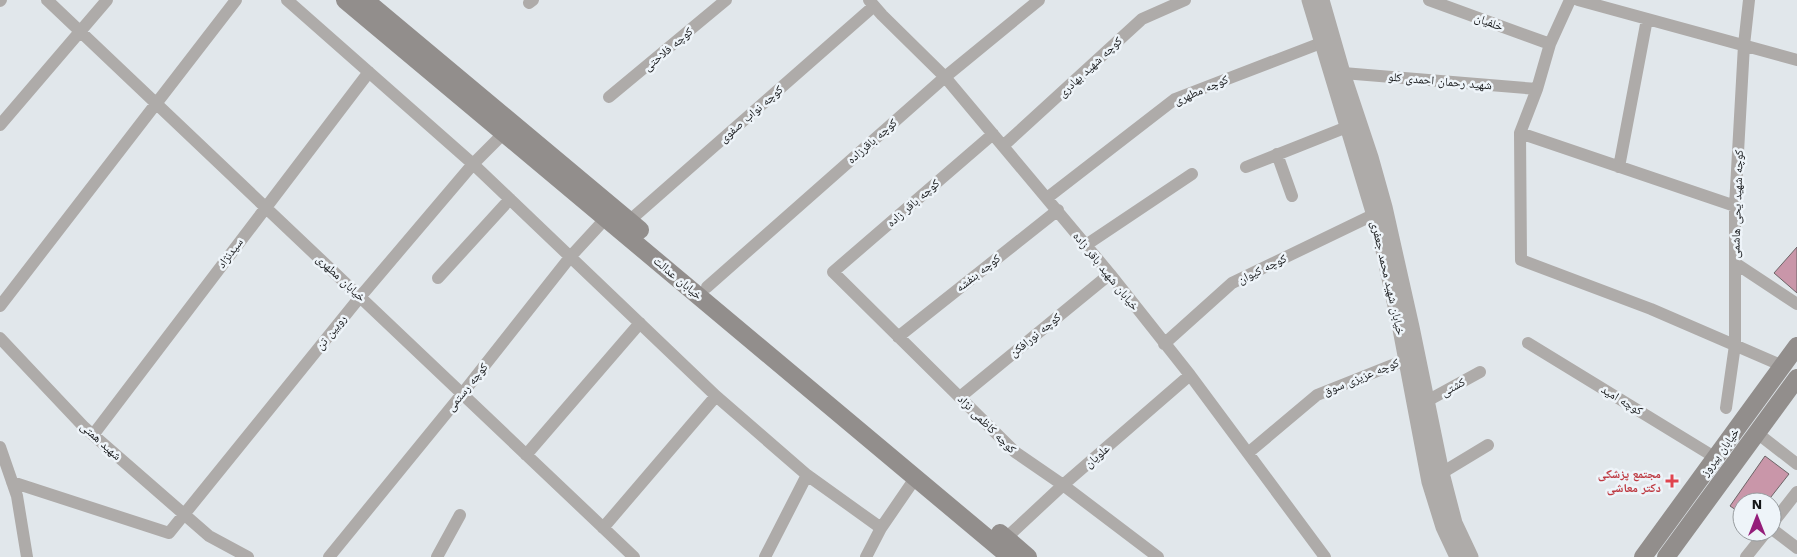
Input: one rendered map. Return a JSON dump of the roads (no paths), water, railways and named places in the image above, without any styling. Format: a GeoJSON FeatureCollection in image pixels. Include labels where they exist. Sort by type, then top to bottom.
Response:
{"type":"FeatureCollection","features":[{"type":"Feature","properties":{"kind":"main road","name":"خیابان عدالت"},"geometry":{"type":"LineString","coordinates":[[345,0],[1010,557]]}},
{"type":"Feature","properties":{"kind":"main road","name":"خیابان عدالت"},"geometry":{"type":"LineString","coordinates":[[365,0],[1028,557]]}},
{"type":"Feature","properties":{"kind":"main road","name":"خیابان پیروز"},"geometry":{"type":"LineString","coordinates":[[1643,557],[1797,346]]}},
{"type":"Feature","properties":{"kind":"main road","name":"خیابان پیروز"},"geometry":{"type":"LineString","coordinates":[[1666,557],[1797,378]]}},
{"type":"Feature","properties":{"kind":"street","name":"خیابان مطهری"},"geometry":{"type":"LineString","coordinates":[[47,0],[634,557]]}},
{"type":"Feature","properties":{"kind":"street"},"geometry":{"type":"LineString","coordinates":[[0,125],[107,0]]}},
{"type":"Feature","properties":{"kind":"street"},"geometry":{"type":"LineString","coordinates":[[0,306],[236,0]]}},
{"type":"Feature","properties":{"kind":"street"},"geometry":{"type":"LineString","coordinates":[[287,0],[473,164],[716,396],[807,475],[881,528]]}},
{"type":"Feature","properties":{"kind":"street","name":"کوچه فلاحتی"},"geometry":{"type":"LineString","coordinates":[[609,97],[726,0]]}},
{"type":"Feature","properties":{"kind":"street","name":"کوچه باقرزاده"},"geometry":{"type":"LineString","coordinates":[[707,287],[945,77],[1039,0]]}},
{"type":"Feature","properties":{"kind":"street","name":"کوچه شهید بهادری"},"geometry":{"type":"LineString","coordinates":[[1003,146],[1142,19],[1185,0]]}},
{"type":"Feature","properties":{"kind":"street","name":"خیابان شهید محمد جعفری"},"geometry":{"type":"LineString","coordinates":[[1309,0],[1379,232],[1429,482],[1443,527],[1457,557]]}},
{"type":"Feature","properties":{"kind":"street","name":"خیابان شهید محمد جعفری"},"geometry":{"type":"LineString","coordinates":[[1322,0],[1342,72],[1385,207],[1442,473],[1455,523],[1471,557]]}},
{"type":"Feature","properties":{"kind":"street","name":"خلفیان"},"geometry":{"type":"LineString","coordinates":[[1429,0],[1550,44]]}},
{"type":"Feature","properties":{"kind":"street"},"geometry":{"type":"LineString","coordinates":[[1570,0],[1550,44],[1537,89],[1520,134],[1521,260],[1651,309],[1783,366]]}},
{"type":"Feature","properties":{"kind":"street"},"geometry":{"type":"LineString","coordinates":[[1578,0],[1797,60]]}},
{"type":"Feature","properties":{"kind":"street","name":"کوچه شهید یحی هاشمی"},"geometry":{"type":"LineString","coordinates":[[1726,408],[1735,345],[1735,206],[1744,45],[1749,0]]}},
{"type":"Feature","properties":{"kind":"street","name":"کوچه نواب صفوی"},"geometry":{"type":"LineString","coordinates":[[629,221],[871,3]]}},
{"type":"Feature","properties":{"kind":"street","name":"خیابان شهید باقر زاده"},"geometry":{"type":"LineString","coordinates":[[871,3],[945,77],[1058,210],[1190,375],[1325,557]]}},
{"type":"Feature","properties":{"kind":"street"},"geometry":{"type":"LineString","coordinates":[[1620,167],[1648,19]]}},
{"type":"Feature","properties":{"kind":"street","name":"کوچه مطهری"},"geometry":{"type":"LineString","coordinates":[[1047,198],[1174,99],[1321,43]]}},
{"type":"Feature","properties":{"kind":"street","name":"سیدنژاد"},"geometry":{"type":"LineString","coordinates":[[93,435],[369,72]]}},
{"type":"Feature","properties":{"kind":"street","name":"شهید رحمان احمدی کلو"},"geometry":{"type":"LineString","coordinates":[[1342,72],[1537,89]]}},
{"type":"Feature","properties":{"kind":"street"},"geometry":{"type":"LineString","coordinates":[[1246,167],[1347,126]]}},
{"type":"Feature","properties":{"kind":"street","name":"رویین تن"},"geometry":{"type":"LineString","coordinates":[[12,482],[169,533],[360,297],[473,164],[504,133]]}},
{"type":"Feature","properties":{"kind":"street","name":"کوچه باقر زاده"},"geometry":{"type":"LineString","coordinates":[[833,272],[993,134]]}},
{"type":"Feature","properties":{"kind":"street"},"geometry":{"type":"LineString","coordinates":[[1520,134],[1735,206]]}},
{"type":"Feature","properties":{"kind":"street"},"geometry":{"type":"LineString","coordinates":[[1278,154],[1292,196]]}},
{"type":"Feature","properties":{"kind":"street"},"geometry":{"type":"LineString","coordinates":[[1086,245],[1192,174]]}},
{"type":"Feature","properties":{"kind":"street"},"geometry":{"type":"LineString","coordinates":[[438,278],[510,199]]}},
{"type":"Feature","properties":{"kind":"street","name":"کوچه بنفشه"},"geometry":{"type":"LineString","coordinates":[[898,336],[1058,210]]}},
{"type":"Feature","properties":{"kind":"street","name":"کوچه کیوان"},"geometry":{"type":"LineString","coordinates":[[1164,344],[1232,283],[1373,215]]}},
{"type":"Feature","properties":{"kind":"street","name":"کوچه رستمی"},"geometry":{"type":"LineString","coordinates":[[329,557],[462,394],[571,256],[606,218]]}},
{"type":"Feature","properties":{"kind":"street"},"geometry":{"type":"LineString","coordinates":[[1735,263],[1797,304]]}},
{"type":"Feature","properties":{"kind":"street","name":"کوچه کاظمی نژاد"},"geometry":{"type":"LineString","coordinates":[[833,272],[1014,452],[1063,485],[1158,557]]}},
{"type":"Feature","properties":{"kind":"street","name":"کوچه نورافکن"},"geometry":{"type":"LineString","coordinates":[[960,397],[1110,274]]}},
{"type":"Feature","properties":{"kind":"street"},"geometry":{"type":"LineString","coordinates":[[526,455],[640,323]]}},
{"type":"Feature","properties":{"kind":"street","name":"شهید همتی"},"geometry":{"type":"LineString","coordinates":[[0,338],[93,435],[209,536],[248,557]]}},
{"type":"Feature","properties":{"kind":"street","name":"کوچه امید"},"geometry":{"type":"LineString","coordinates":[[1528,343],[1716,458]]}},
{"type":"Feature","properties":{"kind":"street","name":"کوچه عزیزی سوق"},"geometry":{"type":"LineString","coordinates":[[1248,452],[1317,395],[1406,360]]}},
{"type":"Feature","properties":{"kind":"street","name":"کشتی"},"geometry":{"type":"LineString","coordinates":[[1427,401],[1480,372]]}},
{"type":"Feature","properties":{"kind":"street","name":"علویان"},"geometry":{"type":"LineString","coordinates":[[1006,538],[1063,485],[1190,375]]}},
{"type":"Feature","properties":{"kind":"street"},"geometry":{"type":"LineString","coordinates":[[603,528],[716,396]]}},
{"type":"Feature","properties":{"kind":"street"},"geometry":{"type":"LineString","coordinates":[[1757,433],[1797,464]]}},
{"type":"Feature","properties":{"kind":"street"},"geometry":{"type":"LineString","coordinates":[[1429,482],[1488,445]]}},
{"type":"Feature","properties":{"kind":"street"},"geometry":{"type":"LineString","coordinates":[[0,447],[17,496],[27,557]]}},
{"type":"Feature","properties":{"kind":"street"},"geometry":{"type":"LineString","coordinates":[[764,557],[807,475]]}},
{"type":"Feature","properties":{"kind":"street"},"geometry":{"type":"LineString","coordinates":[[866,557],[881,528],[916,477]]}},
{"type":"Feature","properties":{"kind":"street"},"geometry":{"type":"LineString","coordinates":[[1782,511],[1797,492]]}},
{"type":"Feature","properties":{"kind":"street"},"geometry":{"type":"LineString","coordinates":[[437,557],[460,515]]}},
{"type":"Feature","properties":{"kind":"street"},"geometry":{"type":"LineString","coordinates":[[1782,537],[1797,548]]}},
{"type":"Feature","properties":{"kind":"street"},"geometry":{"type":"LineString","coordinates":[[1746,557],[1758,542]]}},
{"type":"Feature","properties":{"kind":"place","name":"مجتمع پزشکی دکتر معاشی"},"geometry":{"type":"Point","coordinates":[1672,481]}}]}
